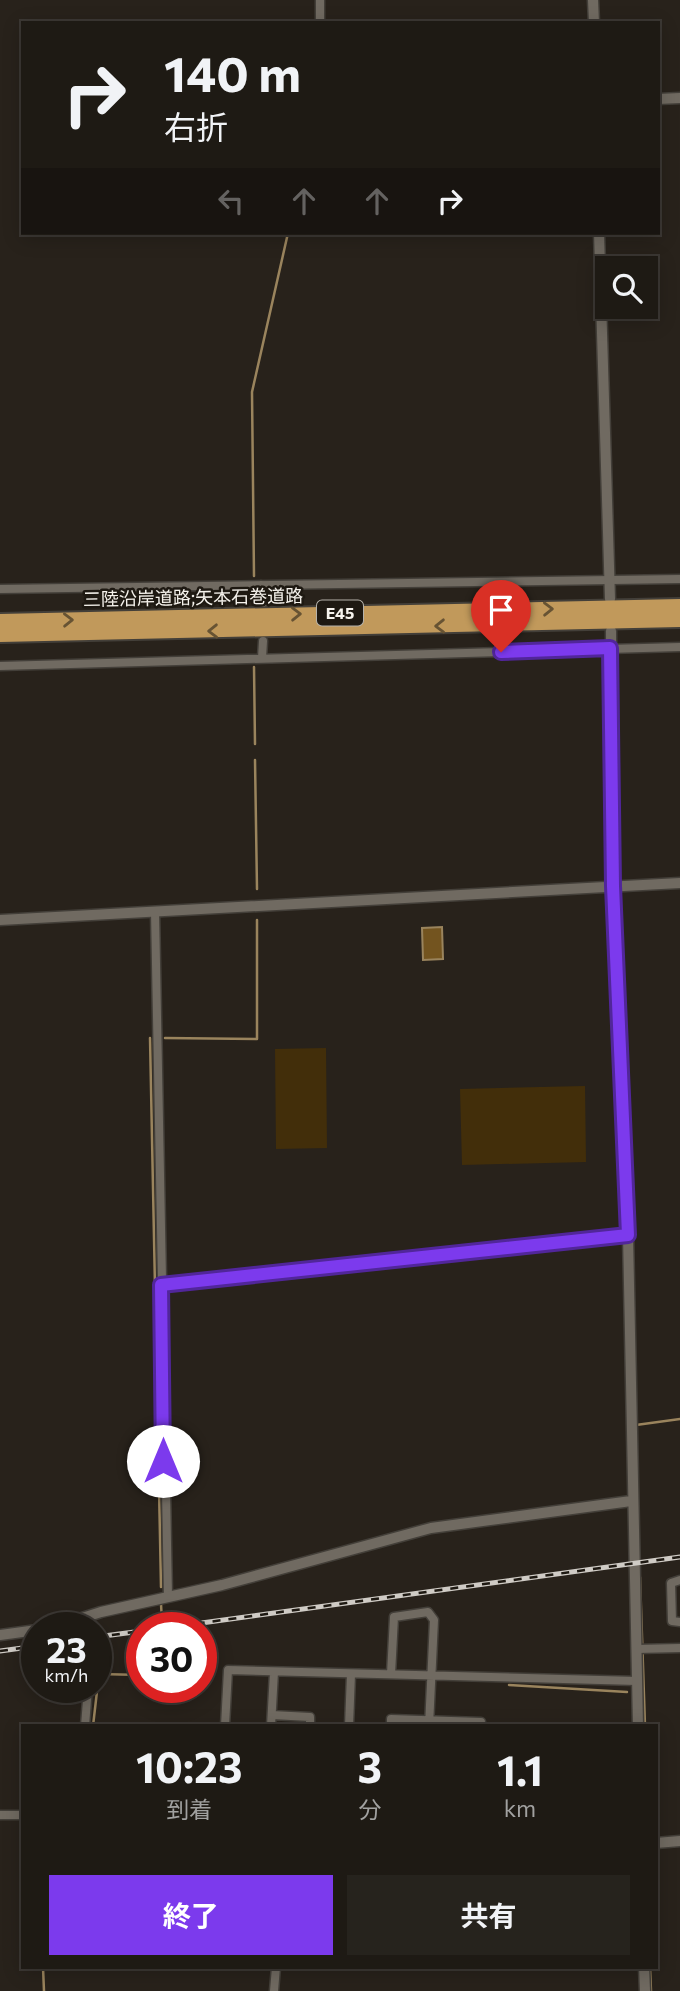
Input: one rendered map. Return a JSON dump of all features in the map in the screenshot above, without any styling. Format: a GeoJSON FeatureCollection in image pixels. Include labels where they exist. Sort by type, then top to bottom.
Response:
{"type":"FeatureCollection","features":[{"type":"Feature","properties":{"kind":"highway","name":"三陸沿岸道路;矢本石巻道路"},"geometry":{"type":"LineString","coordinates":[[0,621],[680,606]]}},
{"type":"Feature","properties":{"kind":"highway","name":"三陸沿岸道路;矢本石巻道路"},"geometry":{"type":"LineString","coordinates":[[0,635],[680,620]]}},
{"type":"Feature","properties":{"kind":"street"},"geometry":{"type":"LineString","coordinates":[[320,0],[320,21]]}},
{"type":"Feature","properties":{"kind":"street"},"geometry":{"type":"LineString","coordinates":[[593,0],[594,21]]}},
{"type":"Feature","properties":{"kind":"street"},"geometry":{"type":"LineString","coordinates":[[660,99],[680,98]]}},
{"type":"Feature","properties":{"kind":"street"},"geometry":{"type":"LineString","coordinates":[[599,235],[610,599]]}},
{"type":"Feature","properties":{"kind":"street"},"geometry":{"type":"LineString","coordinates":[[0,589],[680,579]]}},
{"type":"Feature","properties":{"kind":"street"},"geometry":{"type":"LineString","coordinates":[[261,585],[263,603]]}},
{"type":"Feature","properties":{"kind":"street"},"geometry":{"type":"LineString","coordinates":[[611,631],[613,886],[628,1235],[631,1501],[638,1724]]}},
{"type":"Feature","properties":{"kind":"street"},"geometry":{"type":"LineString","coordinates":[[262,658],[263,641]]}},
{"type":"Feature","properties":{"kind":"street"},"geometry":{"type":"LineString","coordinates":[[0,666],[680,647]]}},
{"type":"Feature","properties":{"kind":"street"},"geometry":{"type":"LineString","coordinates":[[0,920],[680,883]]}},
{"type":"Feature","properties":{"kind":"street"},"geometry":{"type":"LineString","coordinates":[[155,911],[168,1596]]}},
{"type":"Feature","properties":{"kind":"street"},"geometry":{"type":"LineString","coordinates":[[161,1285],[628,1235]]}},
{"type":"Feature","properties":{"kind":"street"},"geometry":{"type":"LineString","coordinates":[[104,1612],[222,1585],[430,1528],[631,1501]]}},
{"type":"Feature","properties":{"kind":"street"},"geometry":{"type":"LineString","coordinates":[[680,1580],[671,1583],[672,1621],[680,1622]]}},
{"type":"Feature","properties":{"kind":"street"},"geometry":{"type":"LineString","coordinates":[[391,1674],[394,1617],[428,1612],[434,1620],[430,1723]]}},
{"type":"Feature","properties":{"kind":"street"},"geometry":{"type":"LineString","coordinates":[[0,1635],[21,1632]]}},
{"type":"Feature","properties":{"kind":"street"},"geometry":{"type":"LineString","coordinates":[[636,1649],[680,1647]]}},
{"type":"Feature","properties":{"kind":"street"},"geometry":{"type":"LineString","coordinates":[[225,1724],[228,1670],[637,1681]]}},
{"type":"Feature","properties":{"kind":"street"},"geometry":{"type":"LineString","coordinates":[[271,1724],[274,1672]]}},
{"type":"Feature","properties":{"kind":"street"},"geometry":{"type":"LineString","coordinates":[[349,1724],[351,1674]]}},
{"type":"Feature","properties":{"kind":"street"},"geometry":{"type":"LineString","coordinates":[[85,1724],[87,1703]]}},
{"type":"Feature","properties":{"kind":"street"},"geometry":{"type":"LineString","coordinates":[[272,1715],[310,1717],[310,1724]]}},
{"type":"Feature","properties":{"kind":"street"},"geometry":{"type":"LineString","coordinates":[[391,1724],[391,1719],[480,1724]]}},
{"type":"Feature","properties":{"kind":"street"},"geometry":{"type":"LineString","coordinates":[[0,1815],[21,1815]]}},
{"type":"Feature","properties":{"kind":"street"},"geometry":{"type":"LineString","coordinates":[[658,1843],[680,1841]]}},
{"type":"Feature","properties":{"kind":"street"},"geometry":{"type":"LineString","coordinates":[[274,1991],[276,1969]]}},
{"type":"Feature","properties":{"kind":"street"},"geometry":{"type":"LineString","coordinates":[[644,1969],[645,1991]]}},
{"type":"Feature","properties":{"kind":"shaded area"},"geometry":{"type":"Polygon","coordinates":[[[442,927],[443,959],[423,960],[422,928],[442,927]]]}},
{"type":"Feature","properties":{"kind":"shaded area"},"geometry":{"type":"Polygon","coordinates":[[[326,1048],[327,1148],[276,1149],[275,1049],[326,1048]]]}},
{"type":"Feature","properties":{"kind":"shaded area"},"geometry":{"type":"Polygon","coordinates":[[[585,1086],[586,1162],[462,1165],[460,1089],[585,1086]]]}},
{"type":"Feature","properties":{"kind":"waterway"},"geometry":{"type":"LineString","coordinates":[[254,576],[252,392],[288,235]]}},
{"type":"Feature","properties":{"kind":"waterway"},"geometry":{"type":"LineString","coordinates":[[254,667],[255,744]]}},
{"type":"Feature","properties":{"kind":"waterway"},"geometry":{"type":"LineString","coordinates":[[255,760],[257,889]]}},
{"type":"Feature","properties":{"kind":"waterway"},"geometry":{"type":"LineString","coordinates":[[165,1038],[257,1039],[257,920]]}},
{"type":"Feature","properties":{"kind":"waterway"},"geometry":{"type":"LineString","coordinates":[[150,1038],[161,1587]]}},
{"type":"Feature","properties":{"kind":"waterway"},"geometry":{"type":"LineString","coordinates":[[636,1425],[680,1419]]}},
{"type":"Feature","properties":{"kind":"waterway"},"geometry":{"type":"LineString","coordinates":[[640,1577],[645,1724]]}},
{"type":"Feature","properties":{"kind":"waterway"},"geometry":{"type":"LineString","coordinates":[[161,1604],[161,1612]]}},
{"type":"Feature","properties":{"kind":"waterway"},"geometry":{"type":"LineString","coordinates":[[93,1724],[99,1674],[126,1675]]}},
{"type":"Feature","properties":{"kind":"waterway"},"geometry":{"type":"LineString","coordinates":[[509,1685],[627,1692]]}},
{"type":"Feature","properties":{"kind":"waterway"},"geometry":{"type":"LineString","coordinates":[[43,1969],[44,1991]]}},
{"type":"Feature","properties":{"kind":"waterway"},"geometry":{"type":"LineString","coordinates":[[650,1969],[651,1991]]}},
{"type":"Feature","properties":{"kind":"railway"},"geometry":{"type":"LineString","coordinates":[[217,1621],[680,1557]]}},
{"type":"Feature","properties":{"kind":"railway"},"geometry":{"type":"LineString","coordinates":[[112,1635],[126,1633]]}},
{"type":"Feature","properties":{"kind":"railway"},"geometry":{"type":"LineString","coordinates":[[0,1651],[21,1648]]}},
{"type":"Feature","properties":{"kind":"route"},"geometry":{"type":"LineString","coordinates":[[163,1461],[161,1285],[628,1235],[613,886],[610,648],[501,652]]}}]}
